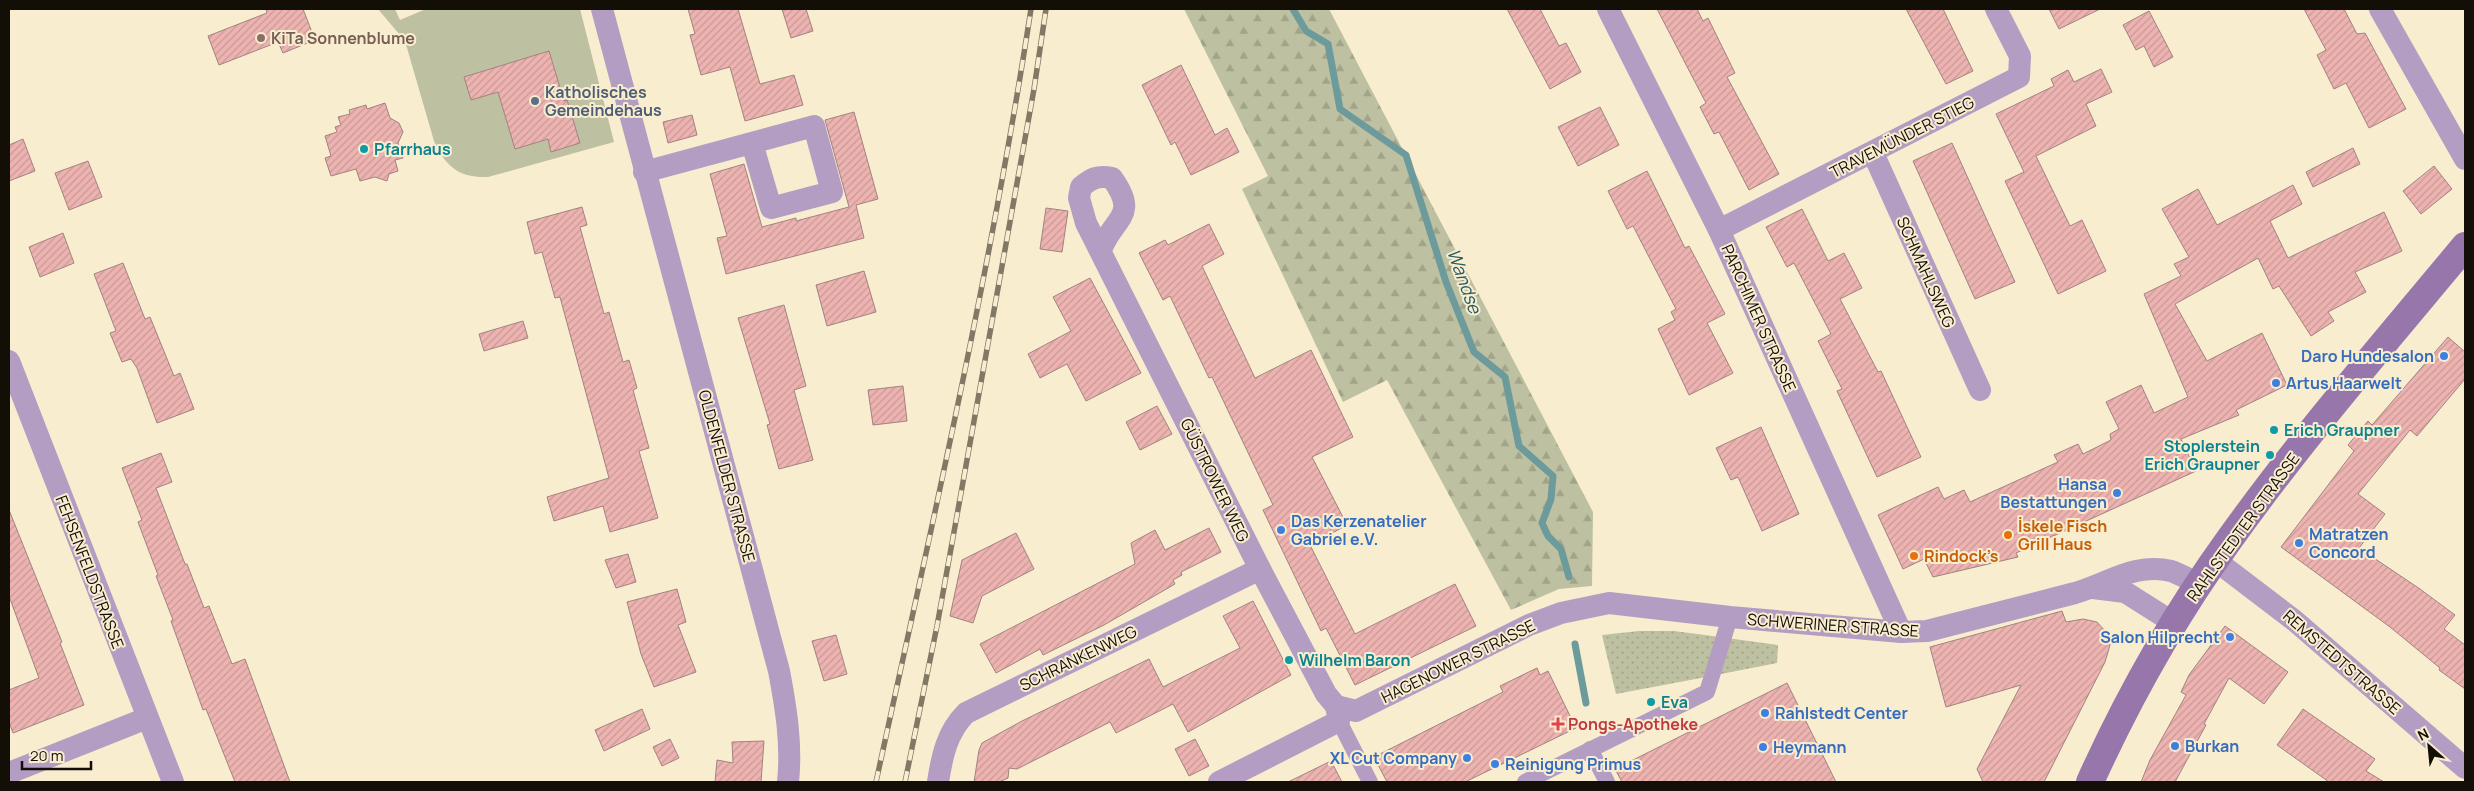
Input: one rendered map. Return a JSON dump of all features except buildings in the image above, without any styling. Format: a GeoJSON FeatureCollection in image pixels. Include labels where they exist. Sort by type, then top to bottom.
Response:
{"type":"FeatureCollection","features":[{"type":"Feature","properties":{"kind":"main road","name":"RAHLSTEDTER STRASSE"},"geometry":{"type":"LineString","coordinates":[[2090,782],[2126,706],[2174,623],[2215,560],[2329,410],[2465,246]]}},
{"type":"Feature","properties":{"kind":"street","name":"OLDENFELDER STRASSE"},"geometry":{"type":"LineString","coordinates":[[602,9],[644,172],[690,334],[779,671],[787,710],[790,763],[788,782]]}},
{"type":"Feature","properties":{"kind":"street","name":"PARCHIMER STRASSE"},"geometry":{"type":"LineString","coordinates":[[1608,9],[1719,230],[1901,632]]}},
{"type":"Feature","properties":{"kind":"street","name":"TRAVEMÜNDER STIEG"},"geometry":{"type":"LineString","coordinates":[[1719,230],[2019,77],[2020,56],[1996,9]]}},
{"type":"Feature","properties":{"kind":"street"},"geometry":{"type":"LineString","coordinates":[[2380,9],[2465,159]]}},
{"type":"Feature","properties":{"kind":"street"},"geometry":{"type":"LineString","coordinates":[[644,172],[752,143]]}},
{"type":"Feature","properties":{"kind":"street","name":"SCHMAHLSWEG"},"geometry":{"type":"LineString","coordinates":[[1873,153],[1980,390]]}},
{"type":"Feature","properties":{"kind":"street","name":"GÜSTROWER WEG"},"geometry":{"type":"LineString","coordinates":[[1101,250],[1260,569],[1326,694],[1338,713]]}},
{"type":"Feature","properties":{"kind":"street","name":"FEHSENFELDSTRASSE"},"geometry":{"type":"LineString","coordinates":[[9,361],[173,782]]}},
{"type":"Feature","properties":{"kind":"street","name":"REMSTEDTSTRASSE"},"geometry":{"type":"LineString","coordinates":[[2215,560],[2295,621],[2465,768]]}},
{"type":"Feature","properties":{"kind":"street","name":"SCHRANKENWEG"},"geometry":{"type":"LineString","coordinates":[[941,780],[947,740],[953,726],[966,713],[1260,569]]}},
{"type":"Feature","properties":{"kind":"street","name":"SCHWERINER STRASSE"},"geometry":{"type":"LineString","coordinates":[[1525,782],[1707,692],[1730,617],[1901,632],[1927,631],[2093,588],[2130,572],[2159,569],[2172,572],[2199,584]]}},
{"type":"Feature","properties":{"kind":"street","name":"SCHWERINER STRASSE"},"geometry":{"type":"LineString","coordinates":[[2093,588],[2125,592],[2174,623]]}},
{"type":"Feature","properties":{"kind":"street","name":"HAGENOWER STRASSE"},"geometry":{"type":"LineString","coordinates":[[1338,713],[1356,712],[1529,625],[1561,612],[1609,604],[1730,617]]}},
{"type":"Feature","properties":{"kind":"street"},"geometry":{"type":"LineString","coordinates":[[1219,782],[1338,713],[1370,782]]}},
{"type":"Feature","properties":{"kind":"street"},"geometry":{"type":"LineString","coordinates":[[9,773],[147,718]]}},
{"type":"Feature","properties":{"kind":"street"},"geometry":{"type":"LineString","coordinates":[[1590,749],[1607,782]]}},
{"type":"Feature","properties":{"kind":"green space"},"geometry":{"type":"Polygon","coordinates":[[[378,9],[395,9],[400,20],[426,9],[580,9],[614,142],[488,177],[461,173],[443,158],[434,141],[405,41],[378,9]]]}},
{"type":"Feature","properties":{"kind":"green space"},"geometry":{"type":"Polygon","coordinates":[[[1184,9],[1329,9],[1593,512],[1592,586],[1559,589],[1511,610],[1387,380],[1343,402],[1242,189],[1268,176],[1184,9]]]}},
{"type":"Feature","properties":{"kind":"green space"},"geometry":{"type":"Polygon","coordinates":[[[1639,631],[1674,631],[1720,637],[1706,677],[1616,694],[1602,635],[1639,631]]]}},
{"type":"Feature","properties":{"kind":"green space"},"geometry":{"type":"Polygon","coordinates":[[[1727,638],[1778,645],[1777,663],[1716,675],[1727,638]]]}},
{"type":"Feature","properties":{"kind":"waterway","name":"Wandse"},"geometry":{"type":"LineString","coordinates":[[1293,9],[1306,31],[1328,44],[1340,109],[1406,155],[1446,282],[1474,352],[1505,377],[1519,446],[1553,476],[1551,499],[1542,523],[1548,536],[1561,549],[1569,577]]}},
{"type":"Feature","properties":{"kind":"waterway","name":"Wandse"},"geometry":{"type":"LineString","coordinates":[[1575,644],[1586,703]]}},
{"type":"Feature","properties":{"kind":"railway"},"geometry":{"type":"LineString","coordinates":[[876,782],[960,397],[998,203],[1031,9]]}},
{"type":"Feature","properties":{"kind":"railway"},"geometry":{"type":"LineString","coordinates":[[905,782],[937,626],[1034,89],[1046,9]]}},
{"type":"Feature","properties":{"kind":"place","name":"KiTa Sonnenblume"},"geometry":{"type":"Point","coordinates":[261,38]}},
{"type":"Feature","properties":{"kind":"place","name":"Katholisches Gemeindehaus"},"geometry":{"type":"Point","coordinates":[535,101]}},
{"type":"Feature","properties":{"kind":"place","name":"Pfarrhaus"},"geometry":{"type":"Point","coordinates":[364,149]}},
{"type":"Feature","properties":{"kind":"place","name":"Daro Hundesalon"},"geometry":{"type":"Point","coordinates":[2444,356]}},
{"type":"Feature","properties":{"kind":"place","name":"Artus Haarwelt"},"geometry":{"type":"Point","coordinates":[2276,383]}},
{"type":"Feature","properties":{"kind":"place","name":"Erich Graupner"},"geometry":{"type":"Point","coordinates":[2274,430]}},
{"type":"Feature","properties":{"kind":"place","name":"Stoplerstein Erich Graupner"},"geometry":{"type":"Point","coordinates":[2270,455]}},
{"type":"Feature","properties":{"kind":"place","name":"Hansa Bestattungen"},"geometry":{"type":"Point","coordinates":[2117,493]}},
{"type":"Feature","properties":{"kind":"place","name":"Das Kerzenatelier Gabriel e.V."},"geometry":{"type":"Point","coordinates":[1281,530]}},
{"type":"Feature","properties":{"kind":"place","name":"İskele Fisch Grill Haus"},"geometry":{"type":"Point","coordinates":[2008,535]}},
{"type":"Feature","properties":{"kind":"place","name":"Matratzen Concord"},"geometry":{"type":"Point","coordinates":[2299,543]}},
{"type":"Feature","properties":{"kind":"place","name":"Rindock’s"},"geometry":{"type":"Point","coordinates":[1914,556]}},
{"type":"Feature","properties":{"kind":"place","name":"Salon Hilprecht"},"geometry":{"type":"Point","coordinates":[2230,637]}},
{"type":"Feature","properties":{"kind":"place","name":"Wilhelm Baron"},"geometry":{"type":"Point","coordinates":[1289,660]}},
{"type":"Feature","properties":{"kind":"place","name":"Eva"},"geometry":{"type":"Point","coordinates":[1651,702]}},
{"type":"Feature","properties":{"kind":"place","name":"Rahlstedt Center"},"geometry":{"type":"Point","coordinates":[1765,713]}},
{"type":"Feature","properties":{"kind":"place","name":"Pongs-Apotheke"},"geometry":{"type":"Point","coordinates":[1558,724]}},
{"type":"Feature","properties":{"kind":"place","name":"Burkan"},"geometry":{"type":"Point","coordinates":[2175,746]}},
{"type":"Feature","properties":{"kind":"place","name":"Heymann"},"geometry":{"type":"Point","coordinates":[1763,747]}},
{"type":"Feature","properties":{"kind":"place","name":"XL Cut Company"},"geometry":{"type":"Point","coordinates":[1467,758]}},
{"type":"Feature","properties":{"kind":"place","name":"Reinigung Primus"},"geometry":{"type":"Point","coordinates":[1495,764]}}]}
